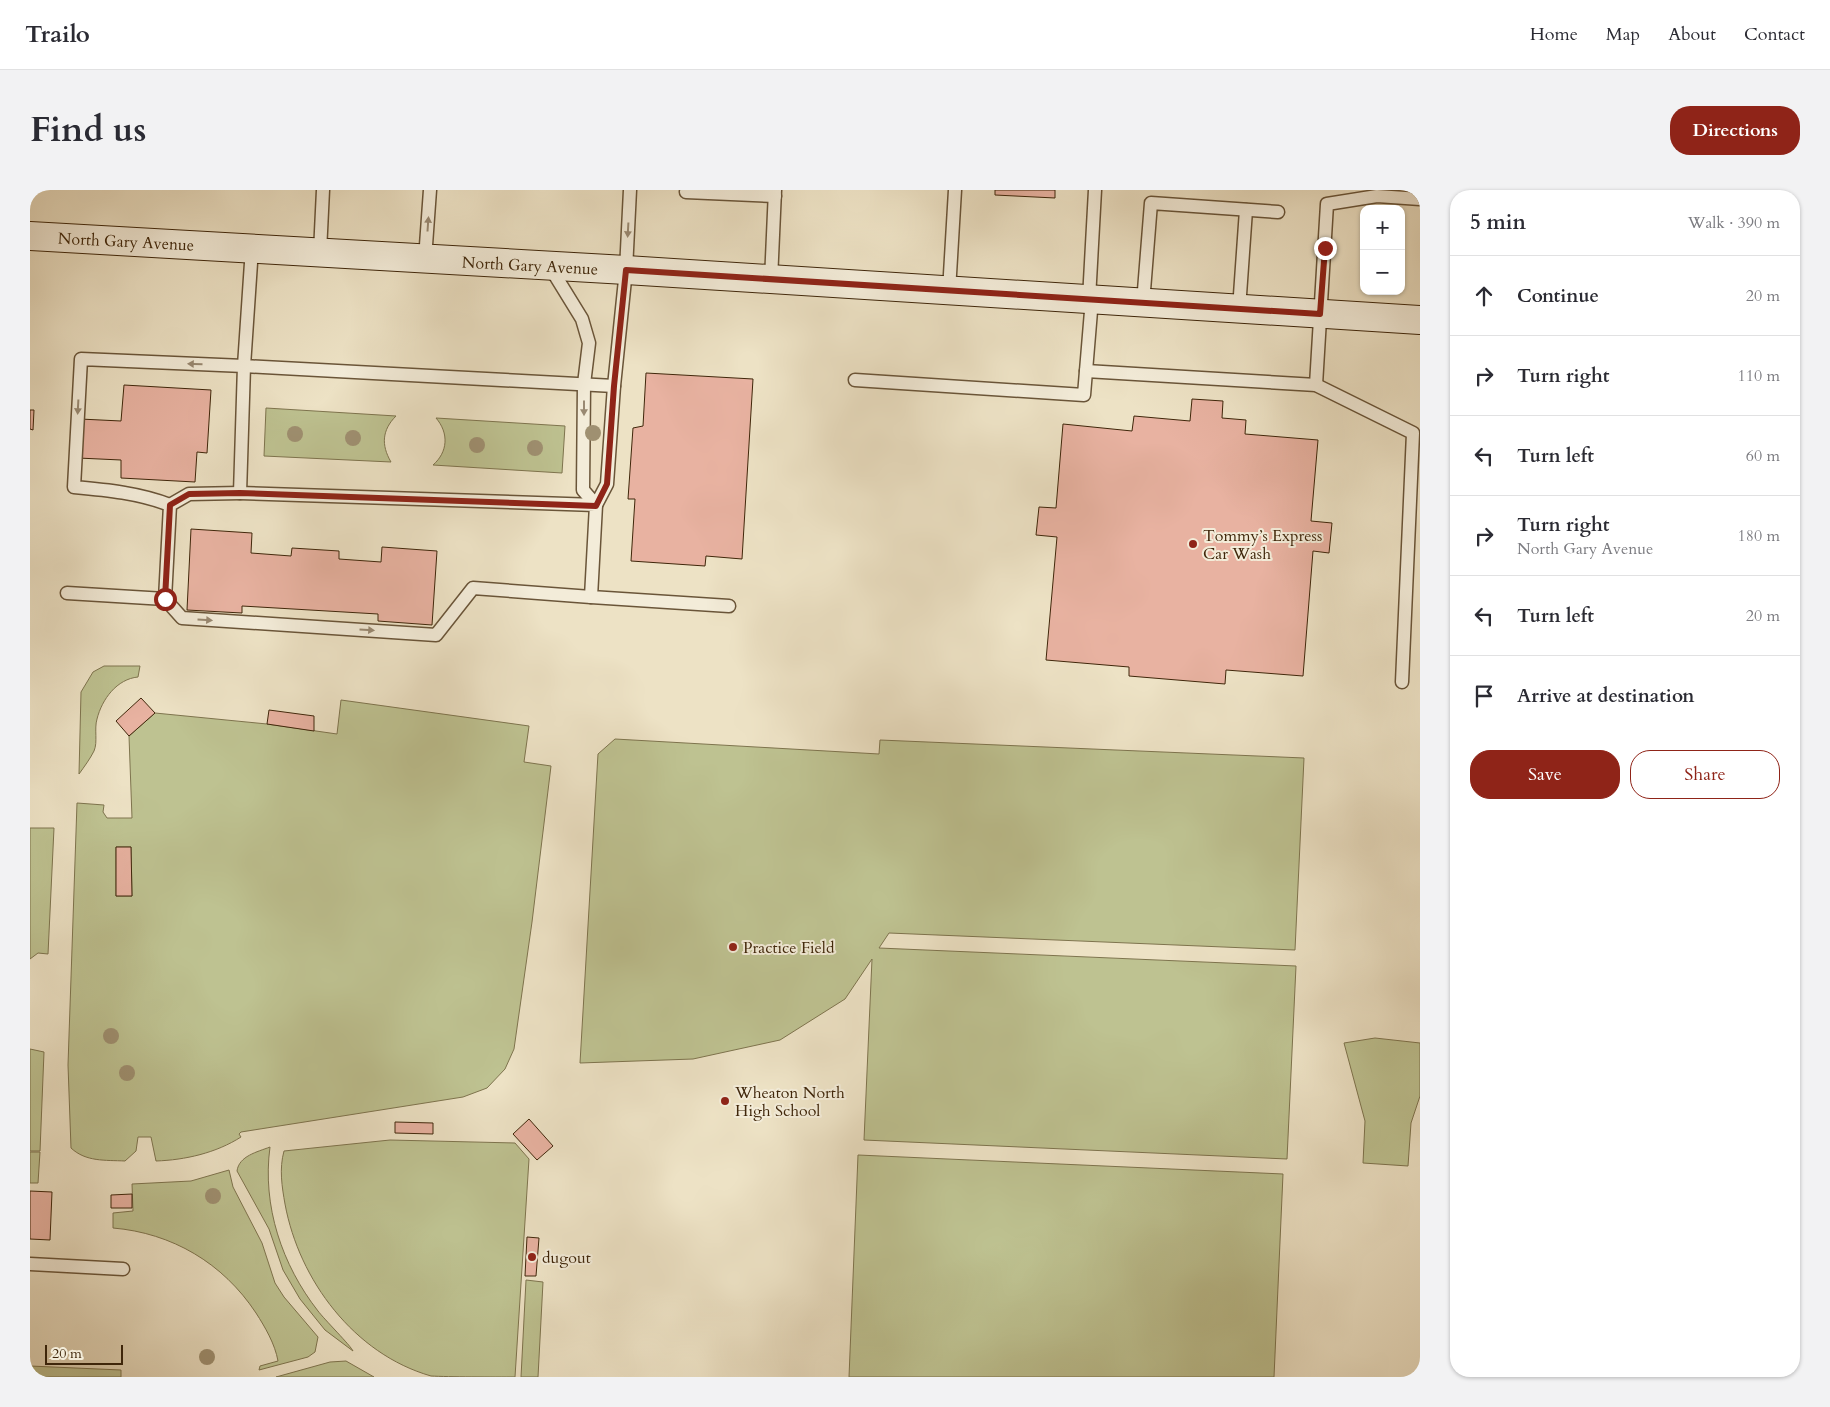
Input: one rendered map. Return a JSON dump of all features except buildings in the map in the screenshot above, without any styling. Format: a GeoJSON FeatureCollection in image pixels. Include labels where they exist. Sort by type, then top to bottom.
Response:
{"type":"FeatureCollection","features":[{"type":"Feature","properties":{"kind":"street","name":"North Gary Avenue"},"geometry":{"type":"LineString","coordinates":[[30,236],[626,270],[1420,320]]}},
{"type":"Feature","properties":{"kind":"lane"},"geometry":{"type":"LineString","coordinates":[[320,252],[323,190]]}},
{"type":"Feature","properties":{"kind":"lane"},"geometry":{"type":"LineString","coordinates":[[426,259],[430,190]]}},
{"type":"Feature","properties":{"kind":"lane"},"geometry":{"type":"LineString","coordinates":[[591,597],[596,506],[607,484],[614,386],[626,270],[630,190]]}},
{"type":"Feature","properties":{"kind":"lane"},"geometry":{"type":"LineString","coordinates":[[949,291],[955,190]]}},
{"type":"Feature","properties":{"kind":"lane"},"geometry":{"type":"LineString","coordinates":[[855,380],[1084,395],[1095,190]]}},
{"type":"Feature","properties":{"kind":"lane"},"geometry":{"type":"LineString","coordinates":[[686,192],[775,193],[771,280]]}},
{"type":"Feature","properties":{"kind":"lane"},"geometry":{"type":"LineString","coordinates":[[1316,385],[1327,204],[1377,196],[1420,199]]}},
{"type":"Feature","properties":{"kind":"lane"},"geometry":{"type":"LineString","coordinates":[[1143,303],[1151,204],[1278,212]]}},
{"type":"Feature","properties":{"kind":"lane"},"geometry":{"type":"LineString","coordinates":[[1239,309],[1246,210]]}},
{"type":"Feature","properties":{"kind":"lane"},"geometry":{"type":"LineString","coordinates":[[240,493],[244,366],[252,248]]}},
{"type":"Feature","properties":{"kind":"lane"},"geometry":{"type":"LineString","coordinates":[[550,266],[582,319],[589,343],[584,384],[583,490],[596,506]]}},
{"type":"Feature","properties":{"kind":"lane"},"geometry":{"type":"LineString","coordinates":[[170,505],[153,498],[122,492],[74,487],[81,359],[614,386]]}},
{"type":"Feature","properties":{"kind":"lane"},"geometry":{"type":"LineString","coordinates":[[1086,371],[1316,385],[1413,433],[1402,682]]}},
{"type":"Feature","properties":{"kind":"lane"},"geometry":{"type":"LineString","coordinates":[[170,505],[189,494],[240,493],[596,506]]}},
{"type":"Feature","properties":{"kind":"lane"},"geometry":{"type":"LineString","coordinates":[[165,599],[170,505]]}},
{"type":"Feature","properties":{"kind":"lane"},"geometry":{"type":"LineString","coordinates":[[67,593],[165,599],[182,618],[436,635],[473,588],[729,606]]}},
{"type":"Feature","properties":{"kind":"lane"},"geometry":{"type":"LineString","coordinates":[[1406,596],[1420,596]]}},
{"type":"Feature","properties":{"kind":"lane"},"geometry":{"type":"LineString","coordinates":[[30,1264],[123,1269]]}},
{"type":"Feature","properties":{"kind":"green space"},"geometry":{"type":"Polygon","coordinates":[[[266,408],[396,416],[391,421],[384,438],[384,444],[391,462],[264,456],[266,408]]]}},
{"type":"Feature","properties":{"kind":"green space"},"geometry":{"type":"Polygon","coordinates":[[[436,418],[565,426],[562,473],[433,465],[442,454],[445,442],[443,430],[436,418]]]}},
{"type":"Feature","properties":{"kind":"green space"},"geometry":{"type":"Polygon","coordinates":[[[104,666],[140,666],[138,677],[117,686],[103,704],[96,723],[94,751],[79,774],[81,692],[93,672],[104,666]]]}},
{"type":"Feature","properties":{"kind":"green space"},"geometry":{"type":"Polygon","coordinates":[[[341,700],[529,726],[524,762],[551,766],[514,1049],[505,1069],[487,1088],[463,1097],[241,1132],[239,1134],[241,1137],[231,1143],[189,1157],[156,1161],[151,1137],[138,1137],[136,1151],[125,1161],[89,1158],[77,1153],[71,1148],[68,1065],[77,803],[104,805],[103,812],[107,818],[132,818],[129,736],[155,713],[267,724],[337,734],[341,700]],[[116,847],[116,896],[132,896],[131,847],[116,847]]]}},
{"type":"Feature","properties":{"kind":"green space"},"geometry":{"type":"Polygon","coordinates":[[[615,739],[879,754],[880,740],[1304,758],[1295,950],[889,933],[879,948],[1296,966],[1287,1159],[864,1140],[872,959],[845,999],[780,1040],[693,1059],[580,1063],[598,754],[615,739]]]}},
{"type":"Feature","properties":{"kind":"green space"},"geometry":{"type":"Polygon","coordinates":[[[30,828],[54,828],[48,954],[38,953],[30,959],[30,828]]]}},
{"type":"Feature","properties":{"kind":"green space"},"geometry":{"type":"Polygon","coordinates":[[[1375,1038],[1420,1043],[1420,1096],[1411,1123],[1408,1166],[1363,1163],[1365,1121],[1344,1043],[1375,1038]]]}},
{"type":"Feature","properties":{"kind":"green space"},"geometry":{"type":"Polygon","coordinates":[[[30,1049],[44,1052],[40,1151],[30,1151],[30,1049]]]}},
{"type":"Feature","properties":{"kind":"green space"},"geometry":{"type":"Polygon","coordinates":[[[390,1140],[515,1143],[529,1159],[515,1377],[431,1376],[403,1365],[378,1351],[355,1332],[334,1310],[317,1286],[303,1260],[292,1232],[285,1204],[281,1171],[284,1151],[390,1140]]]}},
{"type":"Feature","properties":{"kind":"green space"},"geometry":{"type":"Polygon","coordinates":[[[270,1147],[268,1169],[272,1213],[285,1254],[305,1293],[321,1315],[353,1351],[325,1330],[300,1299],[283,1270],[269,1229],[237,1171],[238,1166],[245,1158],[270,1147]]]}},
{"type":"Feature","properties":{"kind":"green space"},"geometry":{"type":"Polygon","coordinates":[[[30,1152],[40,1152],[38,1183],[30,1183],[30,1152]]]}},
{"type":"Feature","properties":{"kind":"green space"},"geometry":{"type":"Polygon","coordinates":[[[858,1155],[1283,1174],[1274,1377],[849,1377],[858,1155]]]}},
{"type":"Feature","properties":{"kind":"green space"},"geometry":{"type":"Polygon","coordinates":[[[229,1170],[233,1187],[262,1243],[275,1283],[284,1297],[318,1337],[315,1352],[308,1357],[259,1370],[260,1366],[278,1361],[275,1348],[256,1313],[228,1279],[212,1265],[175,1244],[156,1236],[113,1228],[113,1213],[133,1211],[132,1184],[191,1181],[229,1170]]]}},
{"type":"Feature","properties":{"kind":"green space"},"geometry":{"type":"Polygon","coordinates":[[[526,1280],[543,1282],[538,1377],[521,1377],[526,1280]]]}},
{"type":"Feature","properties":{"kind":"green space"},"geometry":{"type":"Polygon","coordinates":[[[346,1361],[374,1377],[276,1377],[330,1362],[346,1361]]]}},
{"type":"Feature","properties":{"kind":"green space"},"geometry":{"type":"Polygon","coordinates":[[[30,1366],[121,1370],[121,1377],[30,1377],[30,1366]]]}},
{"type":"Feature","properties":{"kind":"place","name":"Tommy’s Express Car Wash"},"geometry":{"type":"Point","coordinates":[1193,544]}},
{"type":"Feature","properties":{"kind":"place","name":"Practice Field"},"geometry":{"type":"Point","coordinates":[733,947]}},
{"type":"Feature","properties":{"kind":"place","name":"Wheaton North High School"},"geometry":{"type":"Point","coordinates":[725,1101]}},
{"type":"Feature","properties":{"kind":"place","name":"dugout"},"geometry":{"type":"Point","coordinates":[532,1257]}},
{"type":"Feature","properties":{"kind":"route"},"geometry":{"type":"LineString","coordinates":[[165,599],[170,505],[189,494],[240,493],[596,506],[607,484],[614,386],[626,270],[1320,314],[1325,248]]}}]}
